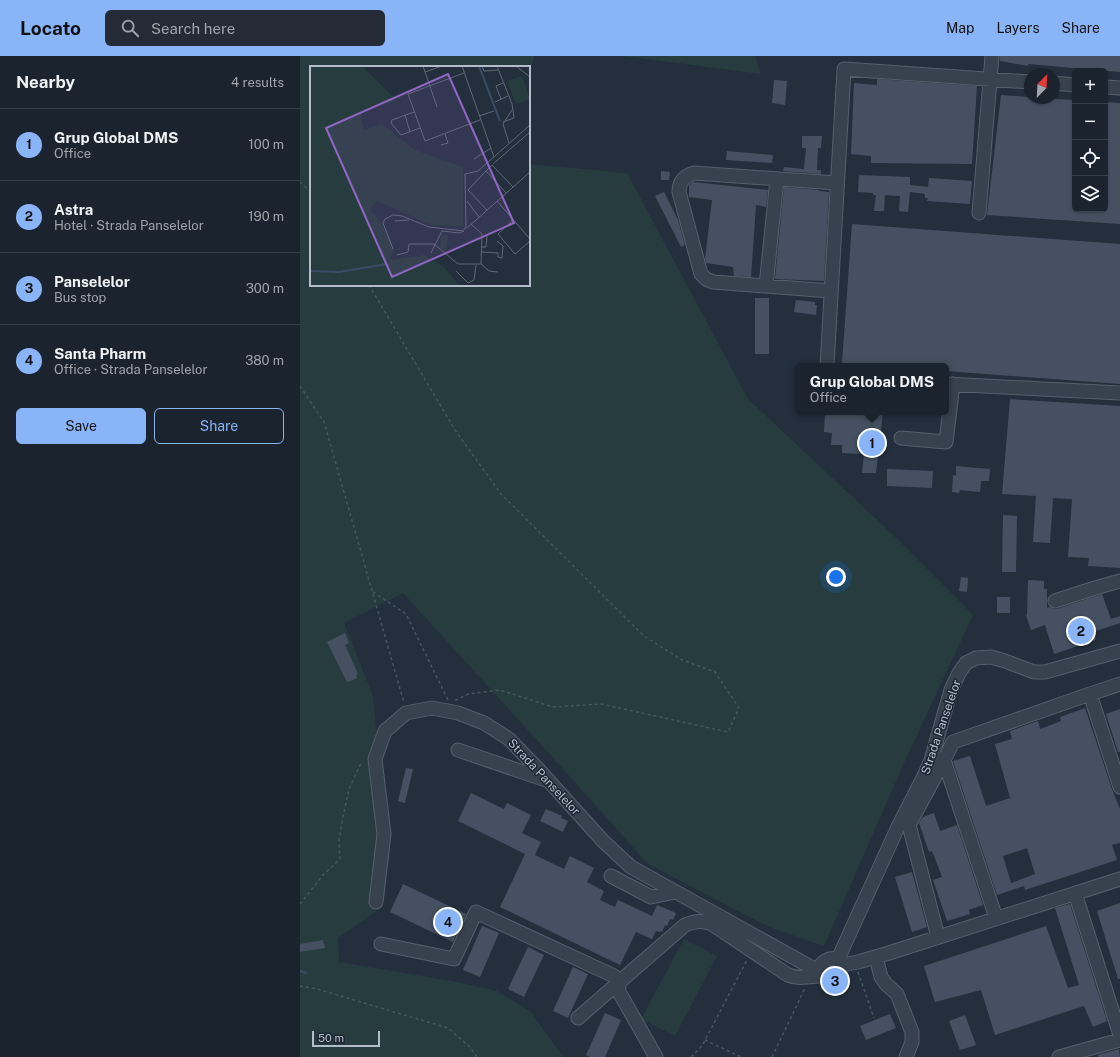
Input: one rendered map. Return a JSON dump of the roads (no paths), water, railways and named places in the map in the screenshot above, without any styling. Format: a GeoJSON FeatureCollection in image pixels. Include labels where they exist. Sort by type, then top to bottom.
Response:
{"type":"FeatureCollection","features":[{"type":"Feature","properties":{"kind":"street"},"geometry":{"type":"LineString","coordinates":[[979,213],[992,56]]}},
{"type":"Feature","properties":{"kind":"street"},"geometry":{"type":"LineString","coordinates":[[827,363],[844,69],[1024,82]]}},
{"type":"Feature","properties":{"kind":"street"},"geometry":{"type":"LineString","coordinates":[[1060,84],[1072,85]]}},
{"type":"Feature","properties":{"kind":"street"},"geometry":{"type":"LineString","coordinates":[[1108,87],[1120,88]]}},
{"type":"Feature","properties":{"kind":"street"},"geometry":{"type":"LineString","coordinates":[[831,291],[712,282],[706,279],[701,274],[679,188],[685,177],[694,173],[837,183]]}},
{"type":"Feature","properties":{"kind":"street"},"geometry":{"type":"LineString","coordinates":[[766,286],[778,179]]}},
{"type":"Feature","properties":{"kind":"street"},"geometry":{"type":"LineString","coordinates":[[949,398],[950,384],[1120,393]]}},
{"type":"Feature","properties":{"kind":"street"},"geometry":{"type":"LineString","coordinates":[[901,438],[946,442],[948,415]]}},
{"type":"Feature","properties":{"kind":"street"},"geometry":{"type":"LineString","coordinates":[[1055,601],[1120,581]]}},
{"type":"Feature","properties":{"kind":"street","name":"Strada Panselelor"},"geometry":{"type":"LineString","coordinates":[[845,962],[890,842],[931,760],[952,690],[966,663],[976,658],[991,657],[1034,672],[1045,672],[1120,650]]}},
{"type":"Feature","properties":{"kind":"street"},"geometry":{"type":"LineString","coordinates":[[938,937],[909,825],[953,742],[1120,684]]}},
{"type":"Feature","properties":{"kind":"street"},"geometry":{"type":"LineString","coordinates":[[1090,694],[1120,787]]}},
{"type":"Feature","properties":{"kind":"street","name":"Strada Panselelor"},"geometry":{"type":"LineString","coordinates":[[376,902],[384,834],[375,759],[385,732],[406,713],[432,708],[458,713],[484,723],[510,739],[603,841],[631,867],[817,975]]}},
{"type":"Feature","properties":{"kind":"street"},"geometry":{"type":"LineString","coordinates":[[458,750],[548,780]]}},
{"type":"Feature","properties":{"kind":"street"},"geometry":{"type":"LineString","coordinates":[[944,760],[996,918]]}},
{"type":"Feature","properties":{"kind":"street"},"geometry":{"type":"LineString","coordinates":[[611,876],[651,897],[676,892]]}},
{"type":"Feature","properties":{"kind":"street"},"geometry":{"type":"LineString","coordinates":[[578,1018],[685,925],[693,922],[698,921],[712,924],[788,975],[796,978],[817,975],[821,965],[826,960],[833,958],[845,962],[876,957],[1120,879]]}},
{"type":"Feature","properties":{"kind":"street"},"geometry":{"type":"LineString","coordinates":[[1075,893],[1120,1035]]}},
{"type":"Feature","properties":{"kind":"street"},"geometry":{"type":"LineString","coordinates":[[381,944],[454,959],[476,912],[614,976],[620,982]]}},
{"type":"Feature","properties":{"kind":"street"},"geometry":{"type":"LineString","coordinates":[[876,957],[881,976],[886,984],[897,994],[912,1032],[912,1042],[906,1057]]}},
{"type":"Feature","properties":{"kind":"street"},"geometry":{"type":"LineString","coordinates":[[620,982],[618,990],[656,1057]]}},
{"type":"Feature","properties":{"kind":"street"},"geometry":{"type":"LineString","coordinates":[[1060,1057],[1120,1040]]}},
{"type":"Feature","properties":{"kind":"waterway"},"geometry":{"type":"LineString","coordinates":[[300,971],[306,973]]}},
{"type":"Feature","properties":{"kind":"place","name":"Grup Global DMS"},"geometry":{"type":"Point","coordinates":[872,443]}},
{"type":"Feature","properties":{"kind":"place","name":"Astra"},"geometry":{"type":"Point","coordinates":[1081,631]}},
{"type":"Feature","properties":{"kind":"place","name":"Santa Pharm"},"geometry":{"type":"Point","coordinates":[448,922]}},
{"type":"Feature","properties":{"kind":"place","name":"Panselelor"},"geometry":{"type":"Point","coordinates":[835,981]}}]}
